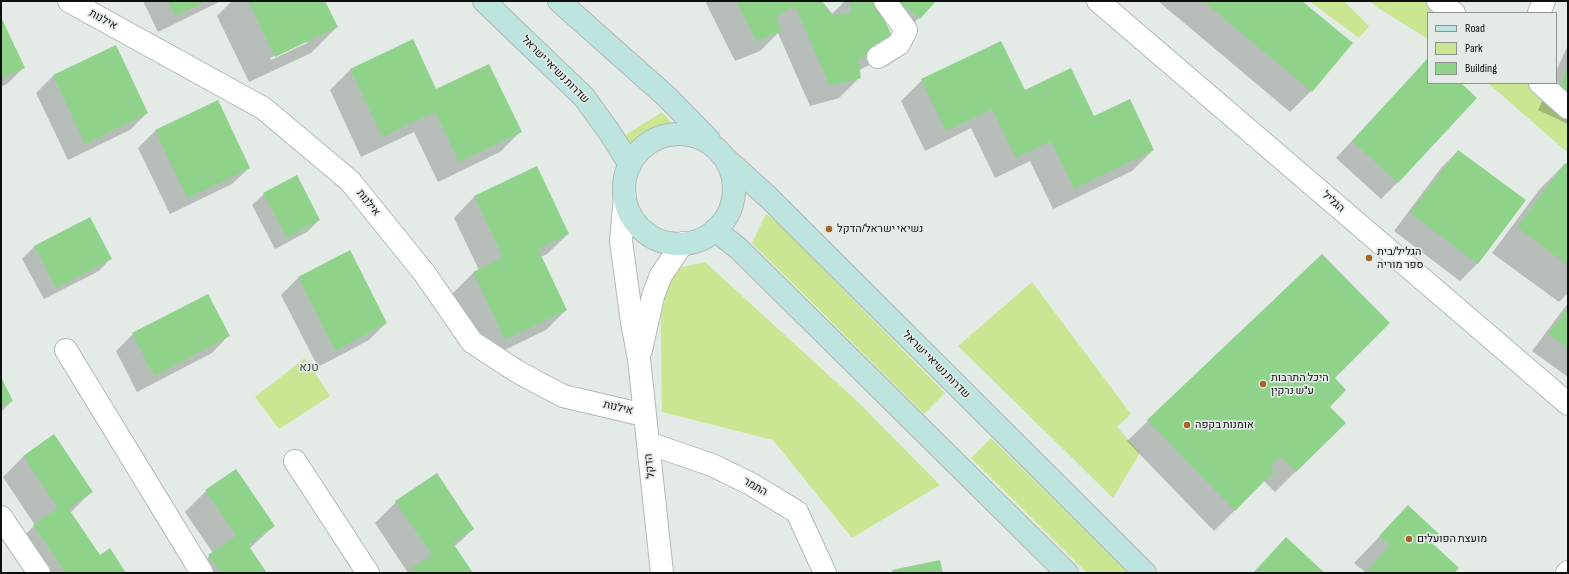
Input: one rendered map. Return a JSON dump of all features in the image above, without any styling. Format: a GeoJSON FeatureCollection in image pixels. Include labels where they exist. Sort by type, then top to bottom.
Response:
{"type":"FeatureCollection","features":[{"type":"Feature","properties":{"kind":"main road","name":"שדרות נשיאי ישראל"},"geometry":{"type":"LineString","coordinates":[[484,1],[584,97],[610,133],[630,165]]}},
{"type":"Feature","properties":{"kind":"main road","name":"שדרות נשיאי ישראל"},"geometry":{"type":"LineString","coordinates":[[559,1],[667,97],[721,153],[768,197],[1145,573]]}},
{"type":"Feature","properties":{"kind":"main road"},"geometry":{"type":"LineString","coordinates":[[686,134],[702,138],[721,153],[731,170],[734,183],[734,196],[724,221],[715,230],[700,240],[683,244],[666,242],[650,235],[638,224],[629,211],[625,196],[625,180],[630,165],[639,151],[653,141],[669,135],[686,134]]}},
{"type":"Feature","properties":{"kind":"main road"},"geometry":{"type":"LineString","coordinates":[[715,230],[750,260],[1067,573]]}},
{"type":"Feature","properties":{"kind":"street","name":"אילנות"},"geometry":{"type":"LineString","coordinates":[[69,1],[263,108],[350,181],[425,274],[472,342],[518,372],[563,396],[644,415]]}},
{"type":"Feature","properties":{"kind":"street"},"geometry":{"type":"LineString","coordinates":[[878,57],[899,44],[906,30],[885,1]]}},
{"type":"Feature","properties":{"kind":"street","name":"הגליל"},"geometry":{"type":"LineString","coordinates":[[1098,1],[1568,404]]}},
{"type":"Feature","properties":{"kind":"street"},"geometry":{"type":"LineString","coordinates":[[1438,1],[1453,12]]}},
{"type":"Feature","properties":{"kind":"street"},"geometry":{"type":"LineString","coordinates":[[1539,12],[1544,1]]}},
{"type":"Feature","properties":{"kind":"street"},"geometry":{"type":"LineString","coordinates":[[1541,84],[1568,108]]}},
{"type":"Feature","properties":{"kind":"street","name":"הדקל"},"geometry":{"type":"LineString","coordinates":[[625,196],[621,241],[632,322],[639,359],[662,573]]}},
{"type":"Feature","properties":{"kind":"street","name":"הדקל"},"geometry":{"type":"LineString","coordinates":[[639,359],[653,296],[661,275],[683,244]]}},
{"type":"Feature","properties":{"kind":"street"},"geometry":{"type":"LineString","coordinates":[[66,350],[202,573]]}},
{"type":"Feature","properties":{"kind":"street","name":"התמר"},"geometry":{"type":"LineString","coordinates":[[648,443],[712,465],[751,484],[797,512],[825,573]]}},
{"type":"Feature","properties":{"kind":"street"},"geometry":{"type":"LineString","coordinates":[[294,461],[368,573]]}},
{"type":"Feature","properties":{"kind":"street"},"geometry":{"type":"LineString","coordinates":[[1,517],[39,573]]}},
{"type":"Feature","properties":{"kind":"green space"},"geometry":{"type":"Polygon","coordinates":[[[1309,1],[1344,1],[1369,26],[1359,38],[1309,1]]]}},
{"type":"Feature","properties":{"kind":"green space"},"geometry":{"type":"Polygon","coordinates":[[[1369,1],[1452,1],[1464,12],[1427,12],[1427,38],[1369,1]]]}},
{"type":"Feature","properties":{"kind":"green space"},"geometry":{"type":"Polygon","coordinates":[[[1489,84],[1544,84],[1568,101],[1568,153],[1489,84]]]}},
{"type":"Feature","properties":{"kind":"green space"},"geometry":{"type":"Polygon","coordinates":[[[662,112],[672,124],[651,134],[632,149],[624,136],[662,112]]]}},
{"type":"Feature","properties":{"kind":"green space"},"geometry":{"type":"Polygon","coordinates":[[[766,214],[778,223],[945,393],[924,414],[752,243],[766,214]]]}},
{"type":"Feature","properties":{"kind":"green space"},"geometry":{"type":"Polygon","coordinates":[[[705,262],[858,402],[940,485],[852,538],[773,440],[662,412],[660,272],[705,262]]]}},
{"type":"Feature","properties":{"kind":"green space"},"geometry":{"type":"Polygon","coordinates":[[[1032,282],[1131,414],[1117,427],[1140,453],[1113,498],[958,346],[1032,282]]]}},
{"type":"Feature","properties":{"kind":"green space"},"geometry":{"type":"Polygon","coordinates":[[[305,358],[330,396],[279,429],[255,397],[305,358]]]}},
{"type":"Feature","properties":{"kind":"green space"},"geometry":{"type":"Polygon","coordinates":[[[991,438],[1129,573],[1087,573],[971,458],[991,438]]]}},
{"type":"Feature","properties":{"kind":"building"},"geometry":{"type":"Polygon","coordinates":[[[168,1],[206,1],[175,16],[168,1]]]}},
{"type":"Feature","properties":{"kind":"building"},"geometry":{"type":"Polygon","coordinates":[[[248,1],[325,1],[338,27],[275,57],[248,1]]]}},
{"type":"Feature","properties":{"kind":"building"},"geometry":{"type":"Polygon","coordinates":[[[736,1],[822,1],[833,15],[851,13],[850,1],[876,1],[895,43],[858,59],[861,78],[830,86],[795,6],[776,17],[782,31],[756,41],[736,1]]]}},
{"type":"Feature","properties":{"kind":"building"},"geometry":{"type":"Polygon","coordinates":[[[898,1],[936,1],[920,19],[898,1]]]}},
{"type":"Feature","properties":{"kind":"building"},"geometry":{"type":"Polygon","coordinates":[[[1203,1],[1302,1],[1353,43],[1312,92],[1203,1]]]}},
{"type":"Feature","properties":{"kind":"building"},"geometry":{"type":"Polygon","coordinates":[[[1,17],[25,68],[1,79],[1,17]]]}},
{"type":"Feature","properties":{"kind":"building"},"geometry":{"type":"Polygon","coordinates":[[[413,39],[436,89],[489,64],[522,132],[459,162],[435,112],[382,137],[350,69],[413,39]]]}},
{"type":"Feature","properties":{"kind":"building"},"geometry":{"type":"Polygon","coordinates":[[[1001,41],[1025,90],[1071,68],[1094,116],[1130,99],[1154,150],[1074,189],[1051,141],[1016,158],[992,109],[946,131],[921,79],[1001,41]]]}},
{"type":"Feature","properties":{"kind":"building"},"geometry":{"type":"Polygon","coordinates":[[[116,45],[148,113],[85,144],[53,75],[116,45]]]}},
{"type":"Feature","properties":{"kind":"building"},"geometry":{"type":"Polygon","coordinates":[[[1427,59],[1427,84],[1462,84],[1477,98],[1398,183],[1352,141],[1427,59]]]}},
{"type":"Feature","properties":{"kind":"building"},"geometry":{"type":"Polygon","coordinates":[[[1568,67],[1568,94],[1558,89],[1568,67]]]}},
{"type":"Feature","properties":{"kind":"building"},"geometry":{"type":"Polygon","coordinates":[[[218,100],[250,168],[187,198],[155,130],[218,100]]]}},
{"type":"Feature","properties":{"kind":"building"},"geometry":{"type":"Polygon","coordinates":[[[1458,150],[1526,200],[1478,264],[1410,213],[1458,150]]]}},
{"type":"Feature","properties":{"kind":"building"},"geometry":{"type":"Polygon","coordinates":[[[1565,163],[1568,165],[1568,265],[1517,227],[1565,163]]]}},
{"type":"Feature","properties":{"kind":"building"},"geometry":{"type":"Polygon","coordinates":[[[537,166],[569,234],[538,249],[567,310],[505,340],[473,272],[503,257],[474,196],[537,166]]]}},
{"type":"Feature","properties":{"kind":"building"},"geometry":{"type":"Polygon","coordinates":[[[297,175],[320,220],[287,238],[263,193],[297,175]]]}},
{"type":"Feature","properties":{"kind":"building"},"geometry":{"type":"Polygon","coordinates":[[[90,217],[112,259],[56,288],[34,246],[90,217]]]}},
{"type":"Feature","properties":{"kind":"building"},"geometry":{"type":"Polygon","coordinates":[[[350,250],[387,323],[335,351],[298,277],[350,250]]]}},
{"type":"Feature","properties":{"kind":"building","name":"היכל התרבות ע\"ש נרקין"},"geometry":{"type":"Polygon","coordinates":[[[1322,254],[1390,323],[1335,378],[1346,390],[1330,407],[1346,423],[1296,472],[1280,456],[1270,467],[1274,471],[1235,511],[1147,420],[1322,254]]]}},
{"type":"Feature","properties":{"kind":"building"},"geometry":{"type":"Polygon","coordinates":[[[208,294],[230,336],[154,376],[132,333],[208,294]]]}},
{"type":"Feature","properties":{"kind":"building"},"geometry":{"type":"Polygon","coordinates":[[[1568,307],[1568,348],[1548,334],[1568,307]]]}},
{"type":"Feature","properties":{"kind":"building"},"geometry":{"type":"Polygon","coordinates":[[[1,377],[13,401],[1,407],[1,377]]]}},
{"type":"Feature","properties":{"kind":"building"},"geometry":{"type":"Polygon","coordinates":[[[54,434],[93,492],[68,508],[100,555],[110,548],[126,573],[66,573],[33,525],[58,508],[23,456],[54,434]]]}},
{"type":"Feature","properties":{"kind":"building"},"geometry":{"type":"Polygon","coordinates":[[[236,469],[275,526],[248,545],[267,573],[221,573],[208,555],[236,536],[205,490],[236,469]]]}},
{"type":"Feature","properties":{"kind":"building"},"geometry":{"type":"Polygon","coordinates":[[[437,473],[474,529],[453,543],[473,573],[413,573],[410,569],[432,555],[395,501],[437,473]]]}},
{"type":"Feature","properties":{"kind":"building","name":"מועצת הפועלים"},"geometry":{"type":"Polygon","coordinates":[[[1408,505],[1439,534],[1432,543],[1459,568],[1455,573],[1365,573],[1390,546],[1379,536],[1408,505]]]}},
{"type":"Feature","properties":{"kind":"building"},"geometry":{"type":"Polygon","coordinates":[[[1286,537],[1325,573],[1253,573],[1286,537]]]}},
{"type":"Feature","properties":{"kind":"building"},"geometry":{"type":"Polygon","coordinates":[[[940,560],[943,573],[893,573],[892,570],[940,560]]]}},
{"type":"Feature","properties":{"kind":"place","name":"נשיאי ישראל/הדקל"},"geometry":{"type":"Point","coordinates":[829,229]}},
{"type":"Feature","properties":{"kind":"place","name":"הגליל/בית ספר מוריה"},"geometry":{"type":"Point","coordinates":[1369,258]}},
{"type":"Feature","properties":{"kind":"place","name":"היכל התרבות ע\"ש נרקין"},"geometry":{"type":"Point","coordinates":[1263,384]}},
{"type":"Feature","properties":{"kind":"place","name":"אומנות בקפה"},"geometry":{"type":"Point","coordinates":[1187,425]}},
{"type":"Feature","properties":{"kind":"place","name":"מועצת הפועלים"},"geometry":{"type":"Point","coordinates":[1409,539]}},
{"type":"Feature","properties":{"kind":"district","name":"טנא"},"geometry":{"type":"Point","coordinates":[309,368]}}]}
